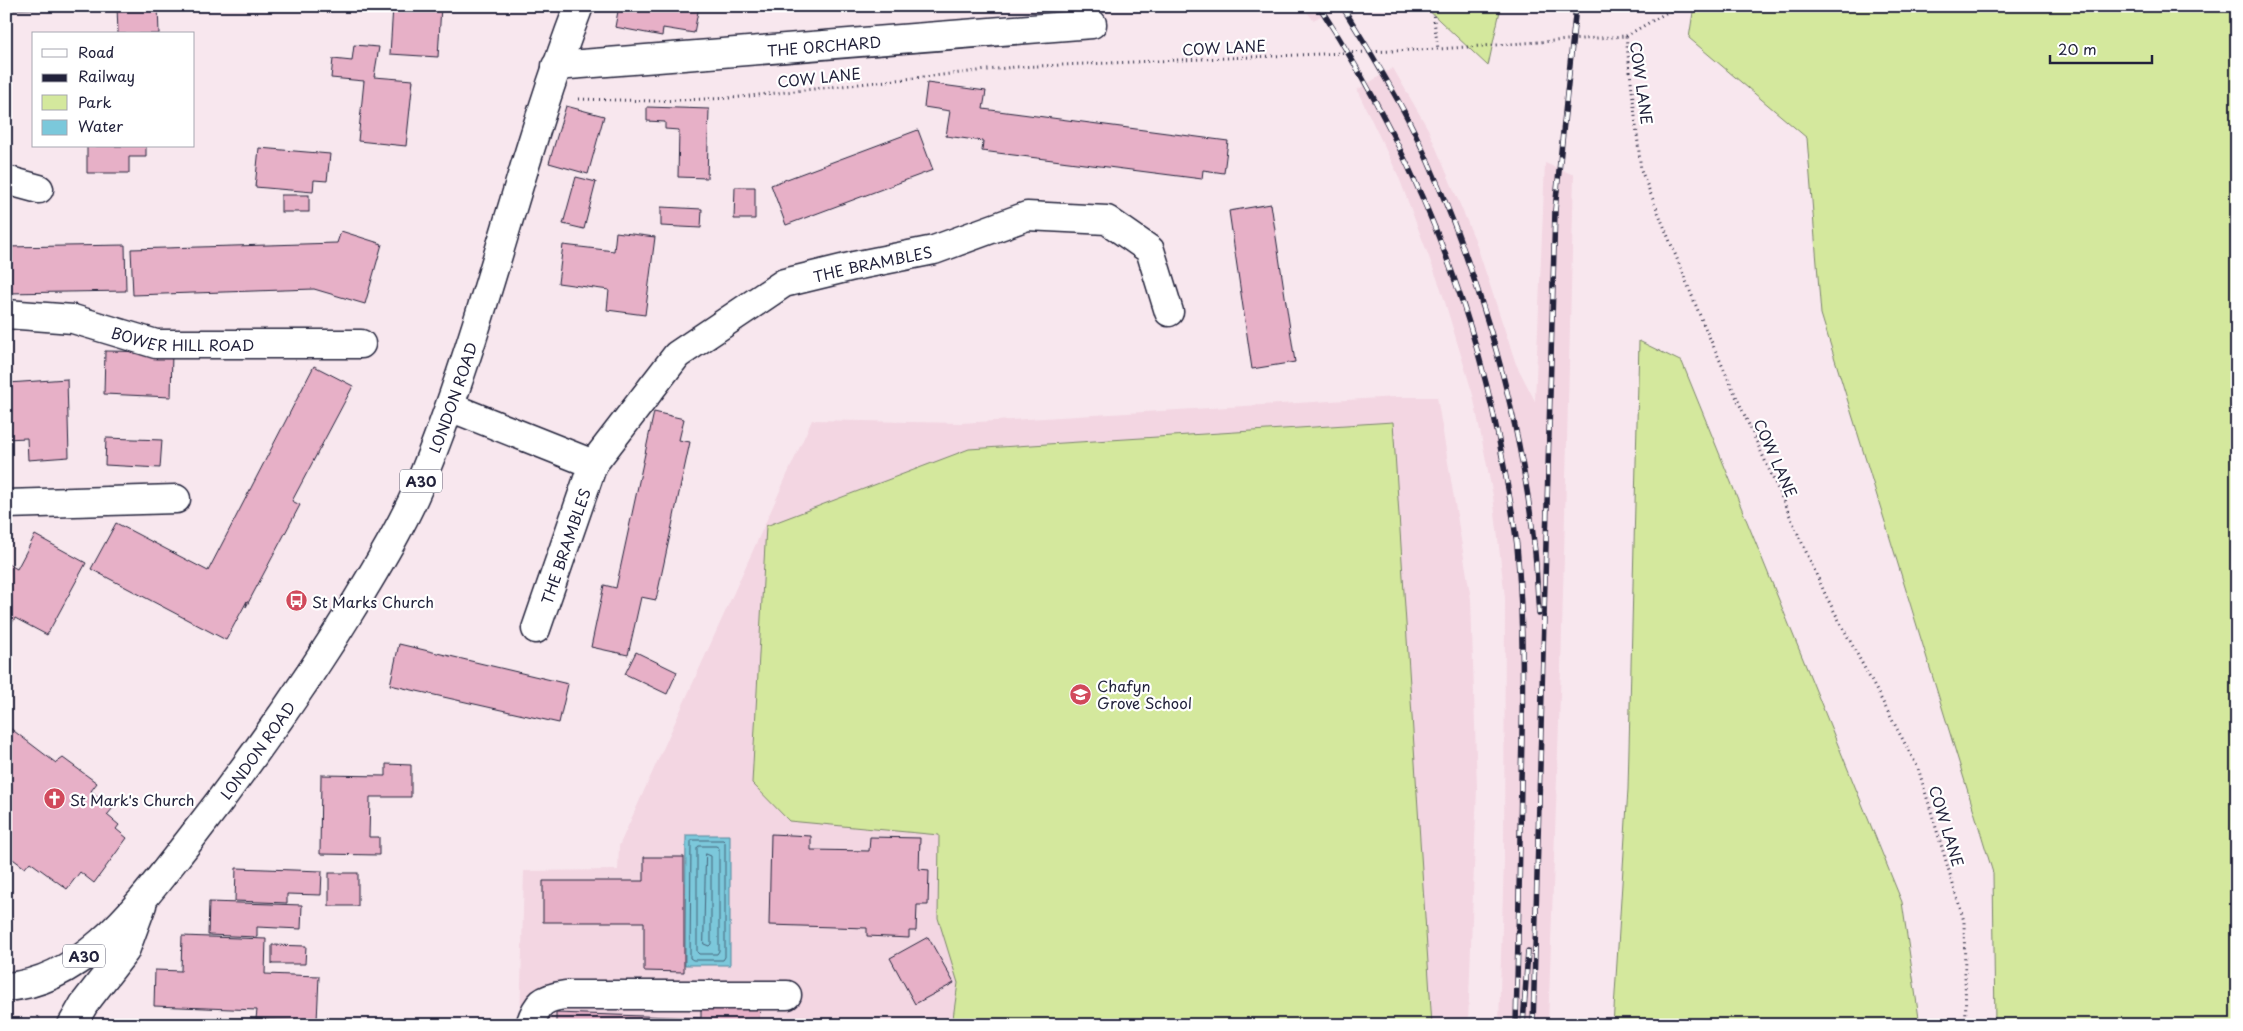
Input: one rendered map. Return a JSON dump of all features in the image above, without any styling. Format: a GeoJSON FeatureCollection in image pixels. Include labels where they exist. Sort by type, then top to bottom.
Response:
{"type":"FeatureCollection","features":[{"type":"Feature","properties":{"kind":"main road","name":"LONDON ROAD"},"geometry":{"type":"LineString","coordinates":[[6,987],[40,982],[73,964],[93,949],[145,897],[278,721],[338,630],[392,540],[418,489],[450,407],[556,66],[579,6]]}},
{"type":"Feature","properties":{"kind":"main road","name":"THE ORCHARD"},"geometry":{"type":"LineString","coordinates":[[556,66],[1092,24]]}},
{"type":"Feature","properties":{"kind":"main road"},"geometry":{"type":"LineString","coordinates":[[6,180],[39,189]]}},
{"type":"Feature","properties":{"kind":"main road","name":"THE BRAMBLES"},"geometry":{"type":"LineString","coordinates":[[536,629],[593,464],[677,355],[784,283],[854,266],[934,250],[1027,216],[1107,220],[1150,250],[1169,312]]}},
{"type":"Feature","properties":{"kind":"main road","name":"BOWER HILL ROAD"},"geometry":{"type":"LineString","coordinates":[[6,314],[73,319],[156,344],[361,344]]}},
{"type":"Feature","properties":{"kind":"main road"},"geometry":{"type":"LineString","coordinates":[[450,407],[593,464]]}},
{"type":"Feature","properties":{"kind":"main road"},"geometry":{"type":"LineString","coordinates":[[6,504],[176,499]]}},
{"type":"Feature","properties":{"kind":"main road","name":"LONDON ROAD"},"geometry":{"type":"LineString","coordinates":[[72,1025],[84,1004],[125,951],[145,897]]}},
{"type":"Feature","properties":{"kind":"main road"},"geometry":{"type":"LineString","coordinates":[[530,1025],[538,1006],[548,997],[565,994],[788,995]]}},
{"type":"Feature","properties":{"kind":"path"},"geometry":{"type":"LineString","coordinates":[[1432,6],[1438,49]]}},
{"type":"Feature","properties":{"kind":"path"},"geometry":{"type":"LineString","coordinates":[[1626,36],[1671,10],[1671,6]]}},
{"type":"Feature","properties":{"kind":"path","name":"COW LANE"},"geometry":{"type":"LineString","coordinates":[[546,98],[654,101],[730,98],[1015,67],[1438,49],[1626,36],[1641,170],[1703,323],[1826,596],[1918,768],[1964,921],[1966,1025]]}},
{"type":"Feature","properties":{"kind":"shaded area"},"geometry":{"type":"Polygon","coordinates":[[[1303,6],[1342,6],[1313,20],[1303,6]]]}},
{"type":"Feature","properties":{"kind":"shaded area"},"geometry":{"type":"Polygon","coordinates":[[[1393,68],[1428,129],[1475,240],[1516,364],[1535,401],[1545,163],[1574,175],[1561,668],[1548,1025],[1499,1025],[1504,859],[1505,598],[1493,496],[1473,395],[1441,289],[1398,175],[1357,90],[1393,68]]]}},
{"type":"Feature","properties":{"kind":"shaded area","name":"Chafyn Grove School"},"geometry":{"type":"Polygon","coordinates":[[[1396,397],[1437,397],[1471,599],[1477,788],[1468,1025],[520,1025],[524,871],[618,870],[619,846],[812,420],[961,423],[1396,397]]]}},
{"type":"Feature","properties":{"kind":"green space"},"geometry":{"type":"Polygon","coordinates":[[[1424,6],[1501,6],[1488,66],[1424,6]]]}},
{"type":"Feature","properties":{"kind":"green space"},"geometry":{"type":"Polygon","coordinates":[[[1694,6],[2237,6],[2237,1025],[1995,1025],[1993,873],[1821,314],[1807,138],[1689,38],[1694,6]]]}},
{"type":"Feature","properties":{"kind":"green space"},"geometry":{"type":"Polygon","coordinates":[[[1639,341],[1682,362],[1902,902],[1920,1025],[1613,1025],[1628,789],[1639,341]]]}},
{"type":"Feature","properties":{"kind":"green space","name":"Chafyn Grove School"},"geometry":{"type":"Polygon","coordinates":[[[1393,422],[1432,1025],[952,1025],[958,983],[938,918],[939,835],[789,821],[752,783],[766,526],[969,449],[1393,422]]]}},
{"type":"Feature","properties":{"kind":"water"},"geometry":{"type":"Polygon","coordinates":[[[686,835],[730,835],[730,965],[685,965],[686,835]]]}},
{"type":"Feature","properties":{"kind":"building"},"geometry":{"type":"Polygon","coordinates":[[[6,6],[62,6],[62,8],[6,10],[6,6]]]}},
{"type":"Feature","properties":{"kind":"building"},"geometry":{"type":"Polygon","coordinates":[[[117,6],[158,6],[159,32],[118,32],[117,6]]]}},
{"type":"Feature","properties":{"kind":"building"},"geometry":{"type":"Polygon","coordinates":[[[393,6],[441,6],[438,57],[390,54],[393,6]]]}},
{"type":"Feature","properties":{"kind":"building"},"geometry":{"type":"Polygon","coordinates":[[[619,6],[699,6],[694,33],[663,28],[662,36],[615,27],[619,6]]]}},
{"type":"Feature","properties":{"kind":"building"},"geometry":{"type":"Polygon","coordinates":[[[354,45],[379,47],[374,77],[413,80],[406,146],[358,141],[364,81],[331,78],[333,59],[352,61],[354,45]]]}},
{"type":"Feature","properties":{"kind":"building"},"geometry":{"type":"Polygon","coordinates":[[[927,83],[986,91],[983,109],[1228,141],[1224,173],[1203,170],[1202,179],[982,151],[983,141],[946,136],[950,111],[924,107],[927,83]]]}},
{"type":"Feature","properties":{"kind":"building"},"geometry":{"type":"Polygon","coordinates":[[[566,106],[604,116],[588,174],[549,163],[566,106]]]}},
{"type":"Feature","properties":{"kind":"building"},"geometry":{"type":"Polygon","coordinates":[[[647,107],[709,109],[707,178],[678,177],[679,130],[665,129],[665,122],[647,121],[647,107]]]}},
{"type":"Feature","properties":{"kind":"building"},"geometry":{"type":"Polygon","coordinates":[[[918,130],[933,170],[786,225],[771,185],[918,130]]]}},
{"type":"Feature","properties":{"kind":"building"},"geometry":{"type":"Polygon","coordinates":[[[87,148],[146,148],[146,157],[129,157],[129,173],[87,173],[87,148]]]}},
{"type":"Feature","properties":{"kind":"building"},"geometry":{"type":"Polygon","coordinates":[[[259,148],[330,154],[327,181],[314,180],[313,192],[255,187],[259,148]]]}},
{"type":"Feature","properties":{"kind":"building"},"geometry":{"type":"Polygon","coordinates":[[[576,177],[596,182],[584,229],[563,224],[576,177]]]}},
{"type":"Feature","properties":{"kind":"building"},"geometry":{"type":"Polygon","coordinates":[[[735,187],[755,187],[755,219],[734,219],[735,187]]]}},
{"type":"Feature","properties":{"kind":"building"},"geometry":{"type":"Polygon","coordinates":[[[281,195],[309,195],[309,212],[281,212],[281,195]]]}},
{"type":"Feature","properties":{"kind":"building"},"geometry":{"type":"Polygon","coordinates":[[[1271,204],[1295,362],[1252,369],[1229,211],[1271,204]]]}},
{"type":"Feature","properties":{"kind":"building"},"geometry":{"type":"Polygon","coordinates":[[[661,207],[702,209],[701,228],[661,226],[661,207]]]}},
{"type":"Feature","properties":{"kind":"building"},"geometry":{"type":"Polygon","coordinates":[[[341,231],[382,244],[365,304],[314,289],[133,295],[131,249],[337,243],[341,231]]]}},
{"type":"Feature","properties":{"kind":"building"},"geometry":{"type":"Polygon","coordinates":[[[616,232],[655,237],[645,315],[607,310],[609,290],[558,283],[563,245],[614,251],[616,232]]]}},
{"type":"Feature","properties":{"kind":"building"},"geometry":{"type":"Polygon","coordinates":[[[125,245],[126,291],[6,293],[6,247],[125,245]]]}},
{"type":"Feature","properties":{"kind":"building"},"geometry":{"type":"Polygon","coordinates":[[[105,351],[172,352],[171,397],[104,394],[105,351]]]}},
{"type":"Feature","properties":{"kind":"building"},"geometry":{"type":"Polygon","coordinates":[[[314,366],[353,386],[292,501],[300,505],[246,607],[247,601],[226,640],[91,569],[116,523],[208,571],[314,366]]]}},
{"type":"Feature","properties":{"kind":"building"},"geometry":{"type":"Polygon","coordinates":[[[6,369],[8,383],[67,379],[69,457],[28,460],[27,438],[6,439],[6,369]]]}},
{"type":"Feature","properties":{"kind":"building"},"geometry":{"type":"Polygon","coordinates":[[[654,412],[684,419],[679,440],[690,442],[656,600],[641,597],[628,655],[591,647],[604,585],[616,588],[654,412]]]}},
{"type":"Feature","properties":{"kind":"building"},"geometry":{"type":"Polygon","coordinates":[[[106,438],[162,440],[160,468],[105,465],[106,438]]]}},
{"type":"Feature","properties":{"kind":"building"},"geometry":{"type":"Polygon","coordinates":[[[35,535],[86,563],[47,635],[15,618],[6,633],[6,563],[17,569],[35,535]]]}},
{"type":"Feature","properties":{"kind":"building"},"geometry":{"type":"Polygon","coordinates":[[[399,644],[568,684],[559,723],[390,685],[399,644]]]}},
{"type":"Feature","properties":{"kind":"building"},"geometry":{"type":"Polygon","coordinates":[[[636,652],[677,672],[667,694],[625,674],[636,652]]]}},
{"type":"Feature","properties":{"kind":"building","name":"St Mark's Church"},"geometry":{"type":"Polygon","coordinates":[[[6,725],[56,763],[63,758],[97,783],[91,791],[113,808],[107,815],[119,825],[116,829],[127,838],[94,883],[80,872],[67,889],[30,862],[25,868],[6,854],[6,841],[11,834],[6,831],[6,725]]]}},
{"type":"Feature","properties":{"kind":"building"},"geometry":{"type":"Polygon","coordinates":[[[386,764],[411,765],[411,797],[370,797],[369,837],[379,837],[379,855],[320,854],[321,775],[386,776],[386,764]]]}},
{"type":"Feature","properties":{"kind":"building"},"geometry":{"type":"Polygon","coordinates":[[[771,834],[811,836],[811,850],[869,851],[870,837],[920,838],[919,869],[929,870],[928,905],[917,905],[916,931],[909,931],[909,938],[867,936],[867,928],[769,925],[771,834]]]}},
{"type":"Feature","properties":{"kind":"building"},"geometry":{"type":"Polygon","coordinates":[[[644,857],[684,857],[684,972],[644,971],[644,922],[543,922],[543,881],[644,881],[644,857]]]}},
{"type":"Feature","properties":{"kind":"building"},"geometry":{"type":"Polygon","coordinates":[[[236,868],[322,871],[321,895],[287,894],[287,903],[235,901],[236,868]]]}},
{"type":"Feature","properties":{"kind":"building"},"geometry":{"type":"Polygon","coordinates":[[[329,873],[358,873],[358,906],[329,906],[329,873]]]}},
{"type":"Feature","properties":{"kind":"building"},"geometry":{"type":"Polygon","coordinates":[[[209,902],[302,905],[301,929],[257,927],[257,937],[208,935],[209,902]]]}},
{"type":"Feature","properties":{"kind":"building"},"geometry":{"type":"Polygon","coordinates":[[[182,936],[266,939],[265,974],[319,976],[317,1021],[256,1019],[257,1010],[154,1006],[155,970],[181,971],[182,936]]]}},
{"type":"Feature","properties":{"kind":"building"},"geometry":{"type":"Polygon","coordinates":[[[928,937],[954,983],[915,1004],[890,958],[928,937]]]}},
{"type":"Feature","properties":{"kind":"building"},"geometry":{"type":"Polygon","coordinates":[[[272,945],[306,946],[305,964],[272,964],[272,945]]]}},
{"type":"Feature","properties":{"kind":"building"},"geometry":{"type":"Polygon","coordinates":[[[701,1003],[760,1004],[759,1025],[556,1025],[556,1013],[701,1018],[701,1003]]]}},
{"type":"Feature","properties":{"kind":"railway"},"geometry":{"type":"LineString","coordinates":[[1319,6],[1382,114],[1410,170],[1435,228],[1457,286],[1476,345],[1504,467],[1517,546],[1522,634],[1520,872],[1516,1025]]}},
{"type":"Feature","properties":{"kind":"railway"},"geometry":{"type":"LineString","coordinates":[[1342,6],[1389,83],[1436,179],[1456,229],[1491,332],[1505,385],[1527,491],[1536,561],[1539,614]]}},
{"type":"Feature","properties":{"kind":"railway"},"geometry":{"type":"LineString","coordinates":[[1533,1025],[1555,210],[1576,6]]}},
{"type":"Feature","properties":{"kind":"railway"},"geometry":{"type":"LineString","coordinates":[[1523,1025],[1528,951]]}},
{"type":"Feature","properties":{"kind":"place","name":"St Marks Church"},"geometry":{"type":"Point","coordinates":[296,601]}},
{"type":"Feature","properties":{"kind":"place","name":"Chafyn Grove School"},"geometry":{"type":"Point","coordinates":[1081,694]}},
{"type":"Feature","properties":{"kind":"place","name":"St Mark's Church"},"geometry":{"type":"Point","coordinates":[54,799]}}]}
